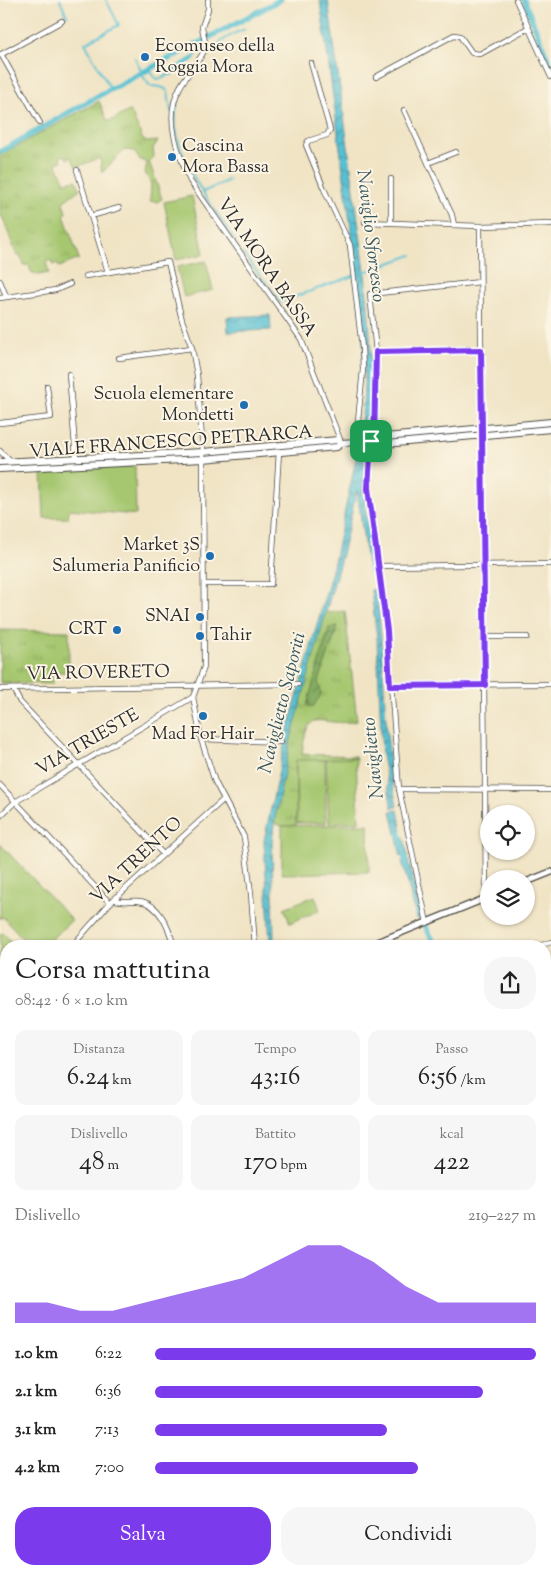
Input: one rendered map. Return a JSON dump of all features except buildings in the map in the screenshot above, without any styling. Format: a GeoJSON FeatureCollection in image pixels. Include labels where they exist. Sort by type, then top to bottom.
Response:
{"type":"FeatureCollection","features":[{"type":"Feature","properties":{"kind":"main road","name":"VIALE FRANCESCO PETRARCA"},"geometry":{"type":"LineString","coordinates":[[0,469],[203,456],[278,449],[338,440],[342,443],[371,441],[385,444],[551,422]]}},
{"type":"Feature","properties":{"kind":"main road","name":"VIALE FRANCESCO PETRARCA"},"geometry":{"type":"LineString","coordinates":[[482,432],[551,429]]}},
{"type":"Feature","properties":{"kind":"main road","name":"VIALE FRANCESCO PETRARCA"},"geometry":{"type":"LineString","coordinates":[[0,462],[76,458],[203,456]]}},
{"type":"Feature","properties":{"kind":"street","name":"VIA MORA BASSA"},"geometry":{"type":"LineString","coordinates":[[208,0],[208,9],[202,27],[206,44],[204,52],[179,88],[174,113],[178,154],[190,181],[300,339],[342,443]]}},
{"type":"Feature","properties":{"kind":"street"},"geometry":{"type":"LineString","coordinates":[[516,0],[551,77]]}},
{"type":"Feature","properties":{"kind":"street"},"geometry":{"type":"LineString","coordinates":[[40,123],[0,54],[62,21]]}},
{"type":"Feature","properties":{"kind":"street"},"geometry":{"type":"LineString","coordinates":[[376,77],[449,37],[460,36],[469,51],[480,54],[528,28]]}},
{"type":"Feature","properties":{"kind":"street"},"geometry":{"type":"LineString","coordinates":[[311,64],[330,130],[327,135],[308,141],[306,144],[350,245],[354,276],[363,369],[357,442]]}},
{"type":"Feature","properties":{"kind":"street"},"geometry":{"type":"LineString","coordinates":[[404,110],[452,215],[454,225]]}},
{"type":"Feature","properties":{"kind":"street"},"geometry":{"type":"LineString","coordinates":[[428,163],[456,152]]}},
{"type":"Feature","properties":{"kind":"street"},"geometry":{"type":"LineString","coordinates":[[77,170],[108,272]]}},
{"type":"Feature","properties":{"kind":"street"},"geometry":{"type":"LineString","coordinates":[[390,223],[391,179]]}},
{"type":"Feature","properties":{"kind":"street"},"geometry":{"type":"LineString","coordinates":[[90,216],[120,208]]}},
{"type":"Feature","properties":{"kind":"street"},"geometry":{"type":"LineString","coordinates":[[365,222],[480,226],[551,224]]}},
{"type":"Feature","properties":{"kind":"street"},"geometry":{"type":"LineString","coordinates":[[480,226],[483,637],[487,870]]}},
{"type":"Feature","properties":{"kind":"street"},"geometry":{"type":"LineString","coordinates":[[86,276],[168,262],[182,320],[192,348],[197,375],[203,456],[205,584],[204,668],[193,697],[201,739],[215,782],[244,837],[255,940]]}},
{"type":"Feature","properties":{"kind":"street"},"geometry":{"type":"LineString","coordinates":[[0,281],[6,296]]}},
{"type":"Feature","properties":{"kind":"street"},"geometry":{"type":"LineString","coordinates":[[427,923],[399,789],[387,631],[368,488],[376,352],[370,294],[480,282]]}},
{"type":"Feature","properties":{"kind":"street"},"geometry":{"type":"LineString","coordinates":[[0,298],[56,290],[70,284]]}},
{"type":"Feature","properties":{"kind":"street"},"geometry":{"type":"LineString","coordinates":[[119,358],[192,348]]}},
{"type":"Feature","properties":{"kind":"street"},"geometry":{"type":"LineString","coordinates":[[376,352],[481,350]]}},
{"type":"Feature","properties":{"kind":"street"},"geometry":{"type":"LineString","coordinates":[[69,374],[76,458]]}},
{"type":"Feature","properties":{"kind":"street"},"geometry":{"type":"LineString","coordinates":[[0,423],[51,417],[47,386]]}},
{"type":"Feature","properties":{"kind":"street"},"geometry":{"type":"LineString","coordinates":[[205,584],[270,584],[278,449]]}},
{"type":"Feature","properties":{"kind":"street"},"geometry":{"type":"LineString","coordinates":[[0,451],[10,461]]}},
{"type":"Feature","properties":{"kind":"street"},"geometry":{"type":"LineString","coordinates":[[378,566],[551,564]]}},
{"type":"Feature","properties":{"kind":"street"},"geometry":{"type":"LineString","coordinates":[[483,637],[527,637]]}},
{"type":"Feature","properties":{"kind":"street","name":"VIA ROVERETO"},"geometry":{"type":"LineString","coordinates":[[0,688],[298,684]]}},
{"type":"Feature","properties":{"kind":"street"},"geometry":{"type":"LineString","coordinates":[[390,686],[551,684]]}},
{"type":"Feature","properties":{"kind":"street"},"geometry":{"type":"LineString","coordinates":[[13,689],[20,702],[163,854]]}},
{"type":"Feature","properties":{"kind":"street","name":"VIA TRIESTE"},"geometry":{"type":"LineString","coordinates":[[0,816],[15,802],[193,697]]}},
{"type":"Feature","properties":{"kind":"street"},"geometry":{"type":"LineString","coordinates":[[201,739],[281,742]]}},
{"type":"Feature","properties":{"kind":"street"},"geometry":{"type":"LineString","coordinates":[[0,786],[112,901],[139,901],[154,908],[165,924],[172,940]]}},
{"type":"Feature","properties":{"kind":"street"},"geometry":{"type":"LineString","coordinates":[[399,789],[551,790]]}},
{"type":"Feature","properties":{"kind":"street","name":"VIA TRENTO"},"geometry":{"type":"LineString","coordinates":[[77,940],[112,901],[224,799]]}},
{"type":"Feature","properties":{"kind":"street"},"geometry":{"type":"LineString","coordinates":[[535,878],[551,872]]}},
{"type":"Feature","properties":{"kind":"street"},"geometry":{"type":"LineString","coordinates":[[384,940],[480,901]]}},
{"type":"Feature","properties":{"kind":"green space"},"geometry":{"type":"Polygon","coordinates":[[[99,101],[107,120],[110,121],[129,111],[143,140],[147,142],[158,141],[153,148],[154,157],[149,161],[162,199],[157,202],[150,201],[151,184],[145,173],[147,163],[139,159],[134,151],[124,150],[102,173],[100,158],[76,167],[71,157],[67,159],[65,155],[60,157],[62,161],[56,163],[65,182],[76,180],[80,189],[63,202],[66,213],[64,215],[79,259],[59,267],[57,263],[53,265],[52,260],[46,262],[49,273],[38,275],[31,272],[29,265],[24,265],[20,255],[17,256],[2,216],[0,216],[0,155],[99,101]]]}},
{"type":"Feature","properties":{"kind":"green space"},"geometry":{"type":"Polygon","coordinates":[[[192,196],[204,254],[176,260],[164,202],[192,196]]]}},
{"type":"Feature","properties":{"kind":"green space"},"geometry":{"type":"Polygon","coordinates":[[[206,261],[213,290],[184,297],[177,267],[206,261]]]}},
{"type":"Feature","properties":{"kind":"green space"},"geometry":{"type":"Polygon","coordinates":[[[135,466],[136,515],[69,509],[68,518],[44,518],[42,471],[135,466]]]}},
{"type":"Feature","properties":{"kind":"green space"},"geometry":{"type":"Polygon","coordinates":[[[345,611],[357,721],[344,723],[312,722],[308,728],[302,754],[355,756],[356,758],[296,761],[296,825],[282,826],[274,823],[290,742],[325,613],[345,611]]]}},
{"type":"Feature","properties":{"kind":"green space"},"geometry":{"type":"Polygon","coordinates":[[[338,626],[318,684],[321,695],[312,708],[307,705],[329,628],[338,626]]]}},
{"type":"Feature","properties":{"kind":"green space"},"geometry":{"type":"Polygon","coordinates":[[[0,630],[69,631],[69,672],[52,672],[52,684],[0,683],[0,630]]]}},
{"type":"Feature","properties":{"kind":"green space"},"geometry":{"type":"Polygon","coordinates":[[[356,758],[359,822],[329,823],[326,759],[356,758]]]}},
{"type":"Feature","properties":{"kind":"green space"},"geometry":{"type":"Polygon","coordinates":[[[296,760],[325,760],[326,823],[297,823],[296,760]]]}},
{"type":"Feature","properties":{"kind":"green space"},"geometry":{"type":"Polygon","coordinates":[[[368,824],[369,872],[282,874],[282,826],[368,824]]]}},
{"type":"Feature","properties":{"kind":"green space"},"geometry":{"type":"Polygon","coordinates":[[[0,844],[72,920],[50,940],[24,940],[3,917],[0,919],[0,844]]]}},
{"type":"Feature","properties":{"kind":"green space"},"geometry":{"type":"Polygon","coordinates":[[[315,896],[320,910],[290,923],[284,908],[315,896]]]}},
{"type":"Feature","properties":{"kind":"green space"},"geometry":{"type":"Polygon","coordinates":[[[3,933],[10,940],[0,940],[0,935],[3,933]]]}},
{"type":"Feature","properties":{"kind":"water"},"geometry":{"type":"Polygon","coordinates":[[[320,0],[328,0],[365,271],[357,274],[320,0]]]}},
{"type":"Feature","properties":{"kind":"water"},"geometry":{"type":"Polygon","coordinates":[[[365,273],[370,334],[371,394],[367,435],[359,436],[364,394],[364,375],[358,275],[365,273]]]}},
{"type":"Feature","properties":{"kind":"water"},"geometry":{"type":"Polygon","coordinates":[[[270,315],[271,330],[228,332],[227,317],[270,315]]]}},
{"type":"Feature","properties":{"kind":"water"},"geometry":{"type":"Polygon","coordinates":[[[367,448],[363,492],[373,563],[367,564],[357,490],[342,554],[290,742],[274,823],[272,843],[274,940],[270,940],[264,841],[286,737],[333,567],[358,449],[367,448]]]}},
{"type":"Feature","properties":{"kind":"water"},"geometry":{"type":"Polygon","coordinates":[[[376,589],[386,726],[397,807],[392,808],[382,755],[377,638],[371,590],[376,589]]]}},
{"type":"Feature","properties":{"kind":"water"},"geometry":{"type":"Polygon","coordinates":[[[398,810],[402,832],[396,834],[391,811],[398,810]]]}},
{"type":"Feature","properties":{"kind":"water"},"geometry":{"type":"Polygon","coordinates":[[[404,837],[408,856],[401,857],[397,838],[404,837]]]}},
{"type":"Feature","properties":{"kind":"water"},"geometry":{"type":"Polygon","coordinates":[[[408,859],[422,917],[417,919],[402,861],[408,859]]]}},
{"type":"Feature","properties":{"kind":"waterway"},"geometry":{"type":"LineString","coordinates":[[60,0],[67,16]]}},
{"type":"Feature","properties":{"kind":"waterway"},"geometry":{"type":"LineString","coordinates":[[106,0],[119,25],[85,43],[111,90]]}},
{"type":"Feature","properties":{"kind":"waterway"},"geometry":{"type":"LineString","coordinates":[[0,152],[98,96],[280,0]]}},
{"type":"Feature","properties":{"kind":"waterway"},"geometry":{"type":"LineString","coordinates":[[524,0],[551,67]]}},
{"type":"Feature","properties":{"kind":"waterway"},"geometry":{"type":"LineString","coordinates":[[235,241],[201,190],[182,153],[177,133],[176,114],[181,91],[203,60],[221,42],[245,29]]}},
{"type":"Feature","properties":{"kind":"waterway"},"geometry":{"type":"LineString","coordinates":[[150,70],[155,78],[165,77],[195,57],[203,46],[202,42]]}},
{"type":"Feature","properties":{"kind":"waterway"},"geometry":{"type":"LineString","coordinates":[[167,75],[168,72],[195,56]]}},
{"type":"Feature","properties":{"kind":"waterway"},"geometry":{"type":"LineString","coordinates":[[135,58],[143,74]]}},
{"type":"Feature","properties":{"kind":"waterway"},"geometry":{"type":"LineString","coordinates":[[167,75],[171,75],[194,59]]}},
{"type":"Feature","properties":{"kind":"waterway"},"geometry":{"type":"LineString","coordinates":[[142,75],[150,86],[164,88],[167,91],[172,113]]}},
{"type":"Feature","properties":{"kind":"waterway"},"geometry":{"type":"LineString","coordinates":[[203,192],[229,180]]}},
{"type":"Feature","properties":{"kind":"waterway"},"geometry":{"type":"LineString","coordinates":[[243,253],[280,302],[412,255]]}},
{"type":"Feature","properties":{"kind":"waterway","name":"Naviglio Sforzesco"},"geometry":{"type":"LineString","coordinates":[[361,455],[365,430]]}},
{"type":"Feature","properties":{"kind":"waterway","name":"Naviglietto"},"geometry":{"type":"LineString","coordinates":[[369,557],[371,571]]}},
{"type":"Feature","properties":{"kind":"waterway","name":"Naviglietto"},"geometry":{"type":"LineString","coordinates":[[398,827],[407,867]]}},
{"type":"Feature","properties":{"kind":"waterway","name":"Naviglietto"},"geometry":{"type":"LineString","coordinates":[[418,912],[433,940]]}},
{"type":"Feature","properties":{"kind":"place","name":"Ecomuseo della Roggia Mora"},"geometry":{"type":"Point","coordinates":[145,57]}},
{"type":"Feature","properties":{"kind":"place","name":"Cascina Mora Bassa"},"geometry":{"type":"Point","coordinates":[172,157]}},
{"type":"Feature","properties":{"kind":"place","name":"Scuola elementare Mondetti"},"geometry":{"type":"Point","coordinates":[244,405]}},
{"type":"Feature","properties":{"kind":"place","name":"Market 3S Salumeria Panificio"},"geometry":{"type":"Point","coordinates":[210,556]}},
{"type":"Feature","properties":{"kind":"place","name":"SNAI"},"geometry":{"type":"Point","coordinates":[200,617]}},
{"type":"Feature","properties":{"kind":"place","name":"CRT"},"geometry":{"type":"Point","coordinates":[117,630]}},
{"type":"Feature","properties":{"kind":"place","name":"Tahir"},"geometry":{"type":"Point","coordinates":[200,636]}},
{"type":"Feature","properties":{"kind":"place","name":"Mad For Hair"},"geometry":{"type":"Point","coordinates":[203,716]}},
{"type":"Feature","properties":{"kind":"route"},"geometry":{"type":"LineString","coordinates":[[481,350],[485,685],[390,686],[387,631],[368,488],[371,441],[374,440],[376,352],[481,350]]}},
{"type":"Feature","properties":{"kind":"water label","name":"Naviglietto Saporiti"},"geometry":{"type":"Point","coordinates":[283,703]}}]}
